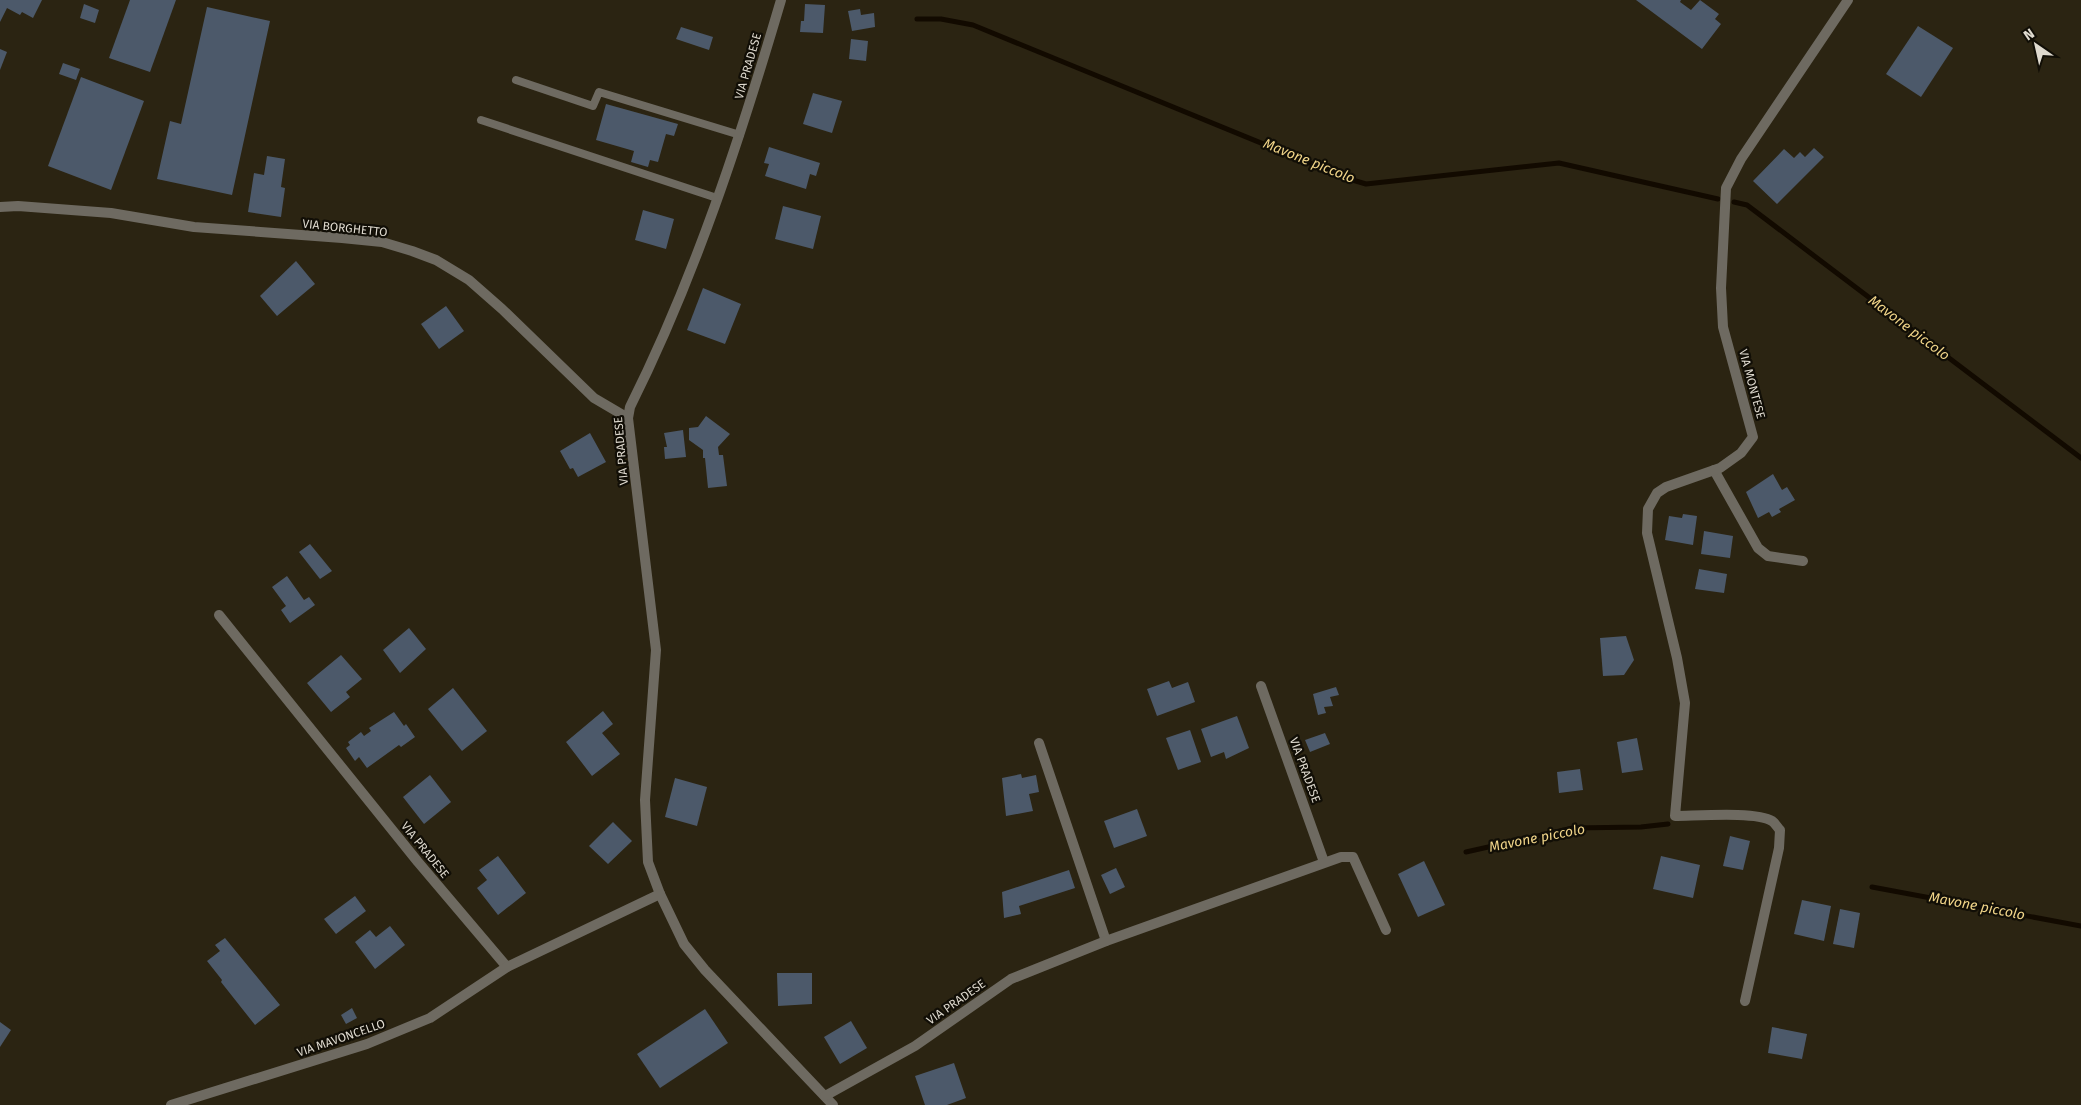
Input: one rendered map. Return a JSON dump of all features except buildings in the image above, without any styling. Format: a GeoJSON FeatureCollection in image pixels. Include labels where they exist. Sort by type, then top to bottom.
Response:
{"type":"FeatureCollection","features":[{"type":"Feature","properties":{"kind":"street","name":"VIA PRADESE"},"geometry":{"type":"LineString","coordinates":[[781,0],[740,135],[717,198],[687,279],[630,407],[628,418],[656,650],[645,792],[645,831],[648,862],[660,894],[684,944],[705,970],[833,1105]]}},
{"type":"Feature","properties":{"kind":"street","name":"VIA MONTESE"},"geometry":{"type":"LineString","coordinates":[[1745,1001],[1779,848],[1780,830],[1772,821],[1761,818],[1675,816],[1685,703],[1677,658],[1647,533],[1648,509],[1658,493],[1666,487],[1714,470],[1741,453],[1753,437],[1723,327],[1721,288],[1726,188],[1740,159],[1848,0]]}},
{"type":"Feature","properties":{"kind":"street","name":"VIA BORGHETTO"},"geometry":{"type":"LineString","coordinates":[[0,207],[18,206],[111,213],[194,227],[372,241],[412,250],[436,260],[470,280],[594,398],[628,418]]}},
{"type":"Feature","properties":{"kind":"street"},"geometry":{"type":"LineString","coordinates":[[1714,470],[1758,548],[1768,556],[1803,560]]}},
{"type":"Feature","properties":{"kind":"street","name":"VIA PRADESE"},"geometry":{"type":"LineString","coordinates":[[220,615],[418,862],[507,967]]}},
{"type":"Feature","properties":{"kind":"street","name":"VIA PRADESE"},"geometry":{"type":"LineString","coordinates":[[1261,686],[1324,862]]}},
{"type":"Feature","properties":{"kind":"street"},"geometry":{"type":"LineString","coordinates":[[1039,743],[1106,941]]}},
{"type":"Feature","properties":{"kind":"street","name":"VIA PRADESE"},"geometry":{"type":"LineString","coordinates":[[825,1096],[915,1046],[1011,979],[1106,941],[1324,862],[1341,857],[1353,857],[1386,930]]}},
{"type":"Feature","properties":{"kind":"street"},"geometry":{"type":"LineString","coordinates":[[507,967],[660,894]]}},
{"type":"Feature","properties":{"kind":"street","name":"VIA MAVONCELLO"},"geometry":{"type":"LineString","coordinates":[[171,1105],[367,1044],[430,1018],[507,967]]}},
{"type":"Feature","properties":{"kind":"lane"},"geometry":{"type":"LineString","coordinates":[[516,80],[593,106],[599,92],[740,135]]}},
{"type":"Feature","properties":{"kind":"lane"},"geometry":{"type":"LineString","coordinates":[[481,120],[717,198]]}},
{"type":"Feature","properties":{"kind":"waterway","name":"Mavone piccolo"},"geometry":{"type":"LineString","coordinates":[[917,19],[941,19],[973,25],[1349,179],[1366,184],[1559,163],[1718,199]]}},
{"type":"Feature","properties":{"kind":"waterway","name":"Mavone piccolo"},"geometry":{"type":"LineString","coordinates":[[1734,202],[1747,205],[2081,458]]}},
{"type":"Feature","properties":{"kind":"waterway","name":"Mavone piccolo"},"geometry":{"type":"LineString","coordinates":[[1466,852],[1573,828],[1641,827],[1668,824]]}},
{"type":"Feature","properties":{"kind":"waterway","name":"Mavone piccolo"},"geometry":{"type":"LineString","coordinates":[[1872,887],[2081,926]]}}]}
